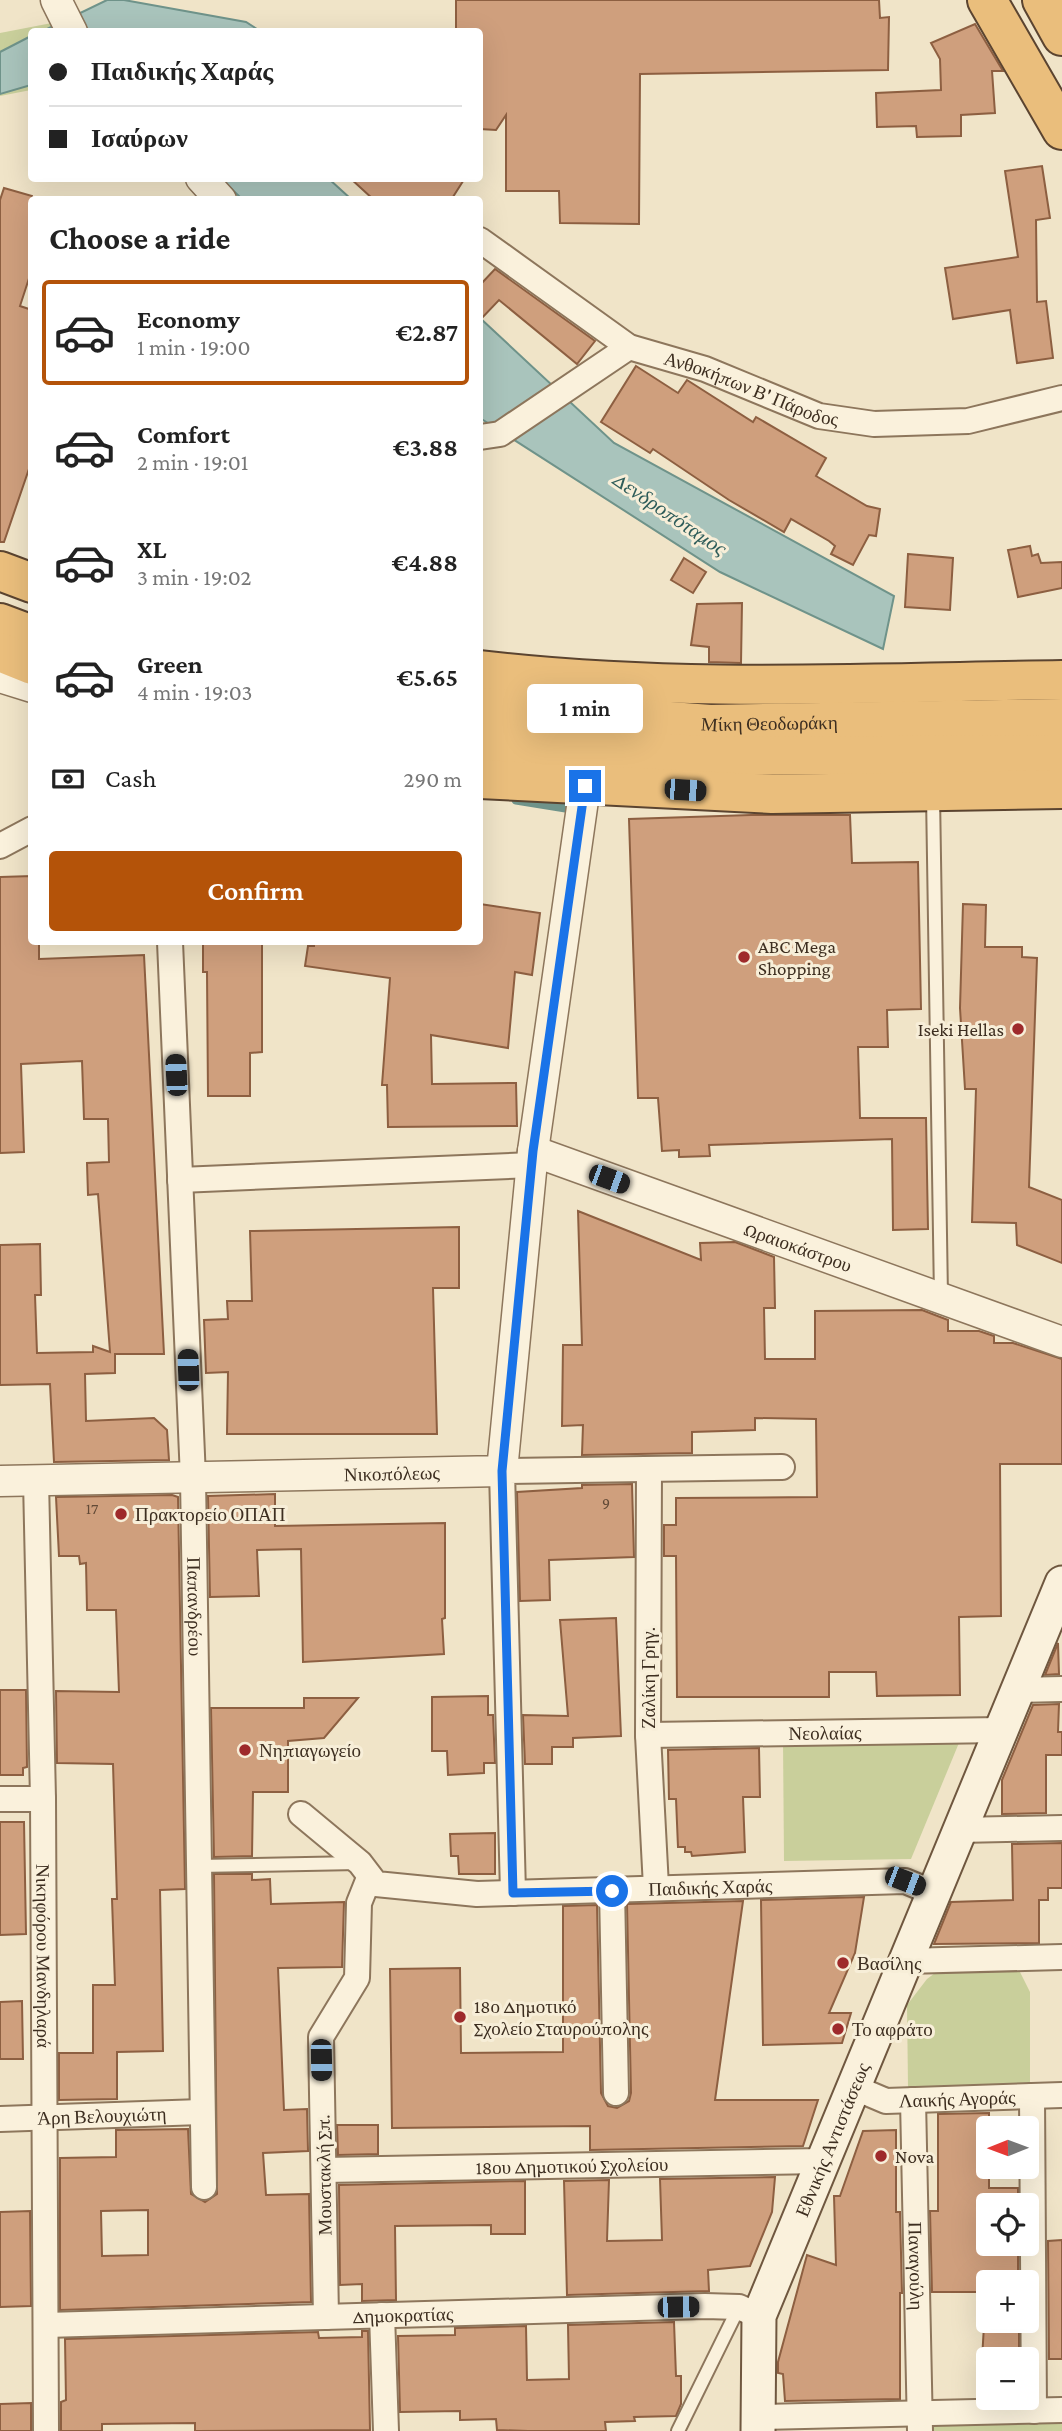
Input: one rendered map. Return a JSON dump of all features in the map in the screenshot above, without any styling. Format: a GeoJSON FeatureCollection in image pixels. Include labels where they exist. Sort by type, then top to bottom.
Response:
{"type":"FeatureCollection","features":[{"type":"Feature","properties":{"kind":"highway"},"geometry":{"type":"LineString","coordinates":[[1042,0],[1062,36]]}},
{"type":"Feature","properties":{"kind":"highway"},"geometry":{"type":"LineString","coordinates":[[988,4],[1062,130]]}},
{"type":"Feature","properties":{"kind":"highway"},"geometry":{"type":"LineString","coordinates":[[0,572],[28,582]]}},
{"type":"Feature","properties":{"kind":"highway"},"geometry":{"type":"LineString","coordinates":[[0,623],[28,634]]}},
{"type":"Feature","properties":{"kind":"highway"},"geometry":{"type":"LineString","coordinates":[[0,652],[28,663]]}},
{"type":"Feature","properties":{"kind":"highway"},"geometry":{"type":"LineString","coordinates":[[483,670],[566,679],[714,685],[1062,680]]}},
{"type":"Feature","properties":{"kind":"highway","name":"Μίκη Θεοδωράκη"},"geometry":{"type":"LineString","coordinates":[[483,707],[921,739],[1062,754]]}},
{"type":"Feature","properties":{"kind":"highway","name":"Μίκη Θεοδωράκη"},"geometry":{"type":"LineString","coordinates":[[483,742],[668,755],[921,739],[1062,718]]}},
{"type":"Feature","properties":{"kind":"highway"},"geometry":{"type":"LineString","coordinates":[[491,784],[772,794],[1062,789]]}},
{"type":"Feature","properties":{"kind":"main road","name":"Εθνικής Αντιστάσεως"},"geometry":{"type":"LineString","coordinates":[[758,2424],[749,2312],[823,2161],[1062,1583]]}},
{"type":"Feature","properties":{"kind":"street"},"geometry":{"type":"LineString","coordinates":[[205,182],[217,196]]}},
{"type":"Feature","properties":{"kind":"street","name":"Ανθοκήπων Β' Πάροδος"},"geometry":{"type":"LineString","coordinates":[[483,242],[629,347],[705,369],[795,409],[843,422],[968,421],[1061,400]]}},
{"type":"Feature","properties":{"kind":"street"},"geometry":{"type":"LineString","coordinates":[[490,435],[564,392],[629,347]]}},
{"type":"Feature","properties":{"kind":"street"},"geometry":{"type":"LineString","coordinates":[[0,677],[28,686]]}},
{"type":"Feature","properties":{"kind":"street"},"geometry":{"type":"LineString","coordinates":[[513,1893],[502,1471],[532,1158],[585,786]]}},
{"type":"Feature","properties":{"kind":"street"},"geometry":{"type":"LineString","coordinates":[[0,846],[28,831]]}},
{"type":"Feature","properties":{"kind":"street","name":"Παπανδρέου"},"geometry":{"type":"LineString","coordinates":[[170,945],[193,1478],[204,2187]]}},
{"type":"Feature","properties":{"kind":"street","name":"Ωραιοκάστρου"},"geometry":{"type":"LineString","coordinates":[[180,1180],[532,1158],[941,1297],[1062,1342]]}},
{"type":"Feature","properties":{"kind":"street","name":"Νικοπόλεως"},"geometry":{"type":"LineString","coordinates":[[0,1480],[782,1466]]}},
{"type":"Feature","properties":{"kind":"street","name":"Ζαλίκη Γρηγ."},"geometry":{"type":"LineString","coordinates":[[649,1469],[648,1735],[656,1887]]}},
{"type":"Feature","properties":{"kind":"street","name":"Νικηφόρου Μανδηλαρά"},"geometry":{"type":"LineString","coordinates":[[36,1480],[43,1799],[46,2431]]}},
{"type":"Feature","properties":{"kind":"street"},"geometry":{"type":"LineString","coordinates":[[1017,1690],[1062,1689]]}},
{"type":"Feature","properties":{"kind":"street","name":"Νεολαίας"},"geometry":{"type":"LineString","coordinates":[[648,1735],[1001,1730]]}},
{"type":"Feature","properties":{"kind":"street"},"geometry":{"type":"LineString","coordinates":[[0,1799],[43,1799]]}},
{"type":"Feature","properties":{"kind":"street","name":"Παιδικής Χαράς"},"geometry":{"type":"LineString","coordinates":[[301,1814],[376,1884],[477,1894],[905,1881],[934,1893]]}},
{"type":"Feature","properties":{"kind":"street"},"geometry":{"type":"LineString","coordinates":[[960,1830],[1062,1828]]}},
{"type":"Feature","properties":{"kind":"street","name":"Μουστακλή Σπ."},"geometry":{"type":"LineString","coordinates":[[326,2317],[321,2036],[357,1978],[359,1903],[364,1871]]}},
{"type":"Feature","properties":{"kind":"street"},"geometry":{"type":"LineString","coordinates":[[612,1891],[616,2092]]}},
{"type":"Feature","properties":{"kind":"street"},"geometry":{"type":"LineString","coordinates":[[905,1961],[1062,1958]]}},
{"type":"Feature","properties":{"kind":"street","name":"Λαικής Αγοράς"},"geometry":{"type":"LineString","coordinates":[[853,2087],[881,2100],[1062,2095]]}},
{"type":"Feature","properties":{"kind":"street"},"geometry":{"type":"LineString","coordinates":[[1032,2096],[1034,2411]]}},
{"type":"Feature","properties":{"kind":"street","name":"Παναγούλη"},"geometry":{"type":"LineString","coordinates":[[913,2100],[920,2423]]}},
{"type":"Feature","properties":{"kind":"street","name":"Άρη Βελουχιώτη"},"geometry":{"type":"LineString","coordinates":[[0,2119],[201,2112]]}},
{"type":"Feature","properties":{"kind":"street","name":"18ου Δημοτικού Σχολείου"},"geometry":{"type":"LineString","coordinates":[[324,2170],[823,2161]]}},
{"type":"Feature","properties":{"kind":"street","name":"Δημοκρατίας"},"geometry":{"type":"LineString","coordinates":[[46,2325],[383,2315],[749,2312]]}},
{"type":"Feature","properties":{"kind":"street"},"geometry":{"type":"LineString","coordinates":[[383,2315],[386,2431]]}},
{"type":"Feature","properties":{"kind":"street"},"geometry":{"type":"LineString","coordinates":[[758,2424],[920,2423],[1062,2410]]}},
{"type":"Feature","properties":{"kind":"lane"},"geometry":{"type":"LineString","coordinates":[[933,791],[941,1297]]}},
{"type":"Feature","properties":{"kind":"lane"},"geometry":{"type":"LineString","coordinates":[[197,1866],[364,1871]]}},
{"type":"Feature","properties":{"kind":"lane"},"geometry":{"type":"LineString","coordinates":[[678,2431],[749,2312]]}},
{"type":"Feature","properties":{"kind":"green space"},"geometry":{"type":"Polygon","coordinates":[[[57,22],[59,28],[28,28],[28,91],[0,96],[0,33],[57,22]]]}},
{"type":"Feature","properties":{"kind":"green space"},"geometry":{"type":"Polygon","coordinates":[[[961,1738],[911,1859],[784,1861],[783,1741],[961,1738]]]}},
{"type":"Feature","properties":{"kind":"green space"},"geometry":{"type":"Polygon","coordinates":[[[939,1970],[1019,1970],[1030,1992],[1030,2083],[908,2087],[907,2005],[927,1979],[939,1970]]]}},
{"type":"Feature","properties":{"kind":"green space"},"geometry":{"type":"Polygon","coordinates":[[[1062,2411],[1062,2431],[920,2431],[920,2415],[1062,2411]]]}},
{"type":"Feature","properties":{"kind":"water"},"geometry":{"type":"Polygon","coordinates":[[[107,0],[124,0],[246,22],[255,28],[49,28],[107,0]]]}},
{"type":"Feature","properties":{"kind":"water"},"geometry":{"type":"Polygon","coordinates":[[[28,38],[28,86],[0,94],[0,52],[28,38]]]}},
{"type":"Feature","properties":{"kind":"water"},"geometry":{"type":"Polygon","coordinates":[[[224,182],[332,182],[348,196],[239,196],[224,182]]]}},
{"type":"Feature","properties":{"kind":"water","name":"Δενδροπόταμος"},"geometry":{"type":"Polygon","coordinates":[[[483,321],[614,443],[894,596],[883,649],[720,572],[483,420],[483,321]]]}},
{"type":"Feature","properties":{"kind":"building"},"geometry":{"type":"Polygon","coordinates":[[[456,0],[879,0],[880,18],[889,17],[888,70],[640,74],[639,224],[560,223],[559,191],[506,191],[506,115],[496,130],[483,129],[483,28],[456,28],[456,0]]]}},
{"type":"Feature","properties":{"kind":"building"},"geometry":{"type":"Polygon","coordinates":[[[975,24],[1003,71],[992,71],[995,113],[961,115],[961,136],[917,137],[916,126],[877,127],[876,93],[941,90],[940,59],[931,43],[975,24]]]}},
{"type":"Feature","properties":{"kind":"building"},"geometry":{"type":"Polygon","coordinates":[[[1042,166],[1050,218],[1036,220],[1037,302],[1046,301],[1053,358],[1017,363],[1010,310],[953,319],[945,268],[1018,257],[1005,171],[1042,166]]]}},
{"type":"Feature","properties":{"kind":"building"},"geometry":{"type":"Polygon","coordinates":[[[354,182],[462,182],[454,196],[370,196],[354,182]]]}},
{"type":"Feature","properties":{"kind":"building"},"geometry":{"type":"Polygon","coordinates":[[[4,188],[32,196],[28,196],[28,281],[20,306],[28,309],[28,472],[4,542],[0,542],[0,200],[4,188]]]}},
{"type":"Feature","properties":{"kind":"building"},"geometry":{"type":"Polygon","coordinates":[[[495,269],[595,341],[577,364],[499,300],[483,317],[483,282],[495,269]]]}},
{"type":"Feature","properties":{"kind":"building"},"geometry":{"type":"Polygon","coordinates":[[[636,366],[678,393],[687,380],[753,422],[756,417],[826,458],[816,476],[867,506],[880,509],[876,536],[869,535],[853,565],[831,554],[835,546],[829,541],[791,519],[784,532],[729,500],[653,449],[650,453],[601,422],[636,366]]]}},
{"type":"Feature","properties":{"kind":"building"},"geometry":{"type":"Polygon","coordinates":[[[1030,546],[1032,556],[1038,554],[1041,563],[1062,562],[1062,588],[1018,597],[1008,550],[1030,546]]]}},
{"type":"Feature","properties":{"kind":"building"},"geometry":{"type":"Polygon","coordinates":[[[908,554],[953,558],[950,610],[905,607],[908,554]]]}},
{"type":"Feature","properties":{"kind":"building"},"geometry":{"type":"Polygon","coordinates":[[[684,558],[706,572],[693,593],[671,580],[684,558]]]}},
{"type":"Feature","properties":{"kind":"building"},"geometry":{"type":"Polygon","coordinates":[[[742,603],[741,663],[709,662],[709,647],[691,645],[697,604],[742,603]]]}},
{"type":"Feature","properties":{"kind":"building","name":"ABC Mega Shopping"},"geometry":{"type":"Polygon","coordinates":[[[850,815],[852,863],[918,862],[921,1009],[887,1010],[888,1047],[858,1047],[860,1118],[926,1118],[928,1229],[893,1230],[892,1139],[709,1145],[710,1156],[679,1157],[679,1150],[662,1151],[658,1098],[638,1098],[629,819],[850,815]]]}},
{"type":"Feature","properties":{"kind":"building"},"geometry":{"type":"Polygon","coordinates":[[[28,876],[28,945],[39,945],[39,959],[144,955],[164,1354],[115,1354],[115,1373],[85,1374],[86,1421],[154,1418],[167,1430],[169,1460],[54,1462],[50,1384],[0,1385],[0,1245],[40,1244],[41,1295],[35,1295],[37,1353],[93,1352],[93,1346],[110,1352],[98,1194],[88,1195],[87,1163],[109,1162],[108,1119],[84,1119],[82,1061],[21,1064],[24,1152],[0,1153],[0,877],[28,876]]]}},
{"type":"Feature","properties":{"kind":"building"},"geometry":{"type":"Polygon","coordinates":[[[483,904],[540,913],[532,975],[515,972],[508,1048],[431,1035],[432,1084],[516,1083],[517,1126],[388,1127],[387,1085],[382,1085],[390,978],[305,966],[308,946],[483,945],[483,904]]]}},
{"type":"Feature","properties":{"kind":"building"},"geometry":{"type":"Polygon","coordinates":[[[963,904],[986,905],[985,947],[1022,947],[1022,957],[1037,958],[1029,1187],[1062,1200],[1062,1263],[1017,1245],[1016,1223],[972,1222],[976,1089],[965,1089],[960,1008],[963,904]]]}},
{"type":"Feature","properties":{"kind":"building"},"geometry":{"type":"Polygon","coordinates":[[[203,945],[262,945],[262,1052],[250,1053],[250,1096],[208,1096],[207,972],[203,972],[203,945]]]}},
{"type":"Feature","properties":{"kind":"building"},"geometry":{"type":"Polygon","coordinates":[[[578,1211],[701,1260],[700,1243],[735,1242],[774,1257],[775,1308],[764,1308],[765,1359],[815,1359],[815,1311],[922,1310],[948,1320],[948,1331],[979,1331],[994,1336],[994,1343],[1013,1343],[1062,1359],[1062,1464],[1000,1464],[1001,1616],[959,1617],[960,1695],[877,1696],[876,1672],[829,1672],[829,1697],[677,1697],[676,1556],[664,1556],[664,1525],[676,1525],[676,1498],[817,1497],[816,1419],[755,1418],[755,1430],[692,1432],[692,1453],[582,1455],[583,1425],[562,1426],[563,1345],[582,1345],[578,1211]]]}},
{"type":"Feature","properties":{"kind":"building"},"geometry":{"type":"Polygon","coordinates":[[[459,1227],[459,1288],[433,1288],[437,1434],[227,1434],[228,1372],[206,1373],[204,1320],[228,1319],[227,1301],[252,1301],[250,1231],[459,1227]]]}},
{"type":"Feature","properties":{"kind":"building"},"geometry":{"type":"Polygon","coordinates":[[[632,1484],[634,1557],[549,1560],[550,1600],[520,1601],[517,1492],[582,1488],[582,1485],[632,1484]]]}},
{"type":"Feature","properties":{"kind":"building"},"geometry":{"type":"Polygon","coordinates":[[[275,1494],[275,1526],[445,1523],[445,1618],[442,1619],[444,1654],[303,1662],[301,1549],[257,1550],[259,1596],[210,1597],[208,1496],[275,1494]]]}},
{"type":"Feature","properties":{"kind":"building"},"geometry":{"type":"Polygon","coordinates":[[[56,1497],[178,1497],[185,1889],[160,1890],[163,2051],[117,2052],[117,2099],[59,2100],[59,2053],[93,2053],[93,1985],[115,1985],[112,1899],[117,1899],[113,1764],[57,1763],[56,1691],[119,1692],[116,1610],[87,1610],[86,1563],[80,1564],[79,1556],[59,1556],[56,1497]]]}},
{"type":"Feature","properties":{"kind":"building"},"geometry":{"type":"Polygon","coordinates":[[[616,1618],[621,1736],[573,1738],[573,1747],[552,1747],[552,1764],[525,1764],[523,1715],[568,1716],[560,1620],[616,1618]]]}},
{"type":"Feature","properties":{"kind":"building"},"geometry":{"type":"Polygon","coordinates":[[[1058,1643],[1059,1674],[1045,1675],[1058,1643]]]}},
{"type":"Feature","properties":{"kind":"building"},"geometry":{"type":"Polygon","coordinates":[[[0,1690],[26,1690],[27,1767],[23,1768],[23,1775],[0,1775],[0,1690]]]}},
{"type":"Feature","properties":{"kind":"building"},"geometry":{"type":"Polygon","coordinates":[[[488,1696],[488,1715],[493,1715],[495,1763],[484,1763],[484,1773],[448,1775],[447,1751],[432,1751],[432,1697],[488,1696]]]}},
{"type":"Feature","properties":{"kind":"building","name":"Νηπιαγωγείο"},"geometry":{"type":"Polygon","coordinates":[[[304,1698],[358,1698],[324,1738],[288,1741],[288,1792],[253,1792],[252,1856],[214,1857],[211,1708],[304,1708],[304,1698]]]}},
{"type":"Feature","properties":{"kind":"building"},"geometry":{"type":"Polygon","coordinates":[[[1059,1704],[1058,1732],[1062,1732],[1062,1755],[1046,1755],[1046,1813],[1002,1814],[1002,1780],[1033,1705],[1059,1704]]]}},
{"type":"Feature","properties":{"kind":"building"},"geometry":{"type":"Polygon","coordinates":[[[759,1748],[760,1797],[743,1797],[745,1852],[692,1856],[691,1852],[685,1852],[685,1847],[678,1847],[676,1799],[669,1799],[668,1750],[759,1748]]]}},
{"type":"Feature","properties":{"kind":"building"},"geometry":{"type":"Polygon","coordinates":[[[0,1822],[24,1822],[26,1934],[0,1935],[0,1822]]]}},
{"type":"Feature","properties":{"kind":"building"},"geometry":{"type":"Polygon","coordinates":[[[495,1833],[495,1874],[459,1874],[458,1856],[451,1856],[450,1834],[495,1833]]]}},
{"type":"Feature","properties":{"kind":"building"},"geometry":{"type":"Polygon","coordinates":[[[1062,1843],[1062,1888],[1048,1888],[1048,1900],[1039,1900],[1039,1943],[934,1944],[951,1902],[1013,1900],[1012,1844],[1062,1843]]]}},
{"type":"Feature","properties":{"kind":"building"},"geometry":{"type":"Polygon","coordinates":[[[214,1874],[252,1874],[252,1880],[270,1879],[271,1904],[344,1902],[342,1967],[278,1968],[284,2110],[307,2109],[308,2151],[263,2153],[266,2195],[309,2194],[311,2302],[60,2310],[60,2158],[116,2157],[116,2130],[188,2129],[191,2194],[205,2202],[217,2194],[214,1874]],[[148,2210],[101,2211],[102,2256],[148,2255],[148,2210]]]}},
{"type":"Feature","properties":{"kind":"building"},"geometry":{"type":"Polygon","coordinates":[[[864,1897],[855,1953],[829,2013],[851,2013],[842,2043],[763,2045],[761,1900],[864,1897]]]}},
{"type":"Feature","properties":{"kind":"building"},"geometry":{"type":"Polygon","coordinates":[[[743,1901],[715,2100],[818,2100],[803,2146],[590,2150],[590,2126],[392,2128],[390,1969],[460,1968],[461,2053],[563,2052],[563,1906],[597,1905],[601,2093],[608,2106],[617,2108],[629,2101],[631,2093],[627,1904],[743,1901]]]}},
{"type":"Feature","properties":{"kind":"building"},"geometry":{"type":"Polygon","coordinates":[[[22,2001],[23,2059],[0,2059],[0,2002],[22,2001]]]}},
{"type":"Feature","properties":{"kind":"building"},"geometry":{"type":"Polygon","coordinates":[[[989,2113],[989,2116],[976,2116],[976,2179],[989,2179],[989,2188],[1018,2188],[1018,2193],[976,2193],[976,2256],[1018,2256],[1018,2270],[976,2270],[976,2292],[932,2292],[930,2211],[938,2211],[938,2114],[989,2113]]]}},
{"type":"Feature","properties":{"kind":"building"},"geometry":{"type":"Polygon","coordinates":[[[337,2125],[378,2125],[378,2154],[338,2155],[337,2125]]]}},
{"type":"Feature","properties":{"kind":"building"},"geometry":{"type":"Polygon","coordinates":[[[896,2130],[896,2212],[900,2212],[902,2293],[900,2399],[785,2401],[783,2374],[778,2373],[778,2362],[807,2255],[836,2265],[834,2196],[840,2196],[863,2131],[896,2130]]]}},
{"type":"Feature","properties":{"kind":"building"},"geometry":{"type":"Polygon","coordinates":[[[775,2177],[772,2212],[750,2266],[708,2270],[709,2291],[567,2295],[564,2181],[609,2180],[607,2241],[662,2240],[660,2179],[775,2177]]]}},
{"type":"Feature","properties":{"kind":"building"},"geometry":{"type":"Polygon","coordinates":[[[525,2181],[525,2234],[491,2234],[491,2225],[395,2226],[396,2300],[362,2301],[362,2284],[340,2285],[339,2185],[525,2181]]]}},
{"type":"Feature","properties":{"kind":"building"},"geometry":{"type":"Polygon","coordinates":[[[30,2211],[31,2306],[0,2307],[0,2212],[30,2211]]]}},
{"type":"Feature","properties":{"kind":"building"},"geometry":{"type":"Polygon","coordinates":[[[1062,2240],[1062,2359],[1049,2359],[1048,2241],[1062,2240]]]}},
{"type":"Feature","properties":{"kind":"building"},"geometry":{"type":"Polygon","coordinates":[[[674,2322],[676,2376],[681,2376],[681,2404],[676,2416],[634,2417],[635,2421],[605,2422],[606,2431],[528,2431],[497,2430],[496,2419],[460,2420],[460,2411],[400,2412],[398,2336],[455,2335],[455,2328],[526,2326],[527,2380],[569,2379],[568,2325],[674,2322]]]}},
{"type":"Feature","properties":{"kind":"building"},"geometry":{"type":"Polygon","coordinates":[[[362,2331],[368,2331],[370,2430],[195,2431],[195,2423],[102,2424],[102,2431],[61,2431],[61,2402],[66,2400],[65,2339],[318,2332],[319,2338],[362,2337],[362,2331]]]}},
{"type":"Feature","properties":{"kind":"building"},"geometry":{"type":"Polygon","coordinates":[[[984,2333],[1019,2333],[1019,2347],[983,2347],[984,2333]]]}},
{"type":"Feature","properties":{"kind":"building"},"geometry":{"type":"Polygon","coordinates":[[[31,2403],[31,2431],[0,2431],[0,2404],[31,2403]]]}},
{"type":"Feature","properties":{"kind":"waterway"},"geometry":{"type":"LineString","coordinates":[[516,800],[578,810]]}},
{"type":"Feature","properties":{"kind":"place","name":"ABC Mega Shopping"},"geometry":{"type":"Point","coordinates":[744,957]}},
{"type":"Feature","properties":{"kind":"place","name":"Iseki Hellas"},"geometry":{"type":"Point","coordinates":[1018,1029]}},
{"type":"Feature","properties":{"kind":"place","name":"Πρακτορείο ΟΠΑΠ"},"geometry":{"type":"Point","coordinates":[121,1514]}},
{"type":"Feature","properties":{"kind":"place","name":"Νηπιαγωγείο"},"geometry":{"type":"Point","coordinates":[245,1750]}},
{"type":"Feature","properties":{"kind":"place","name":"Βασίλης"},"geometry":{"type":"Point","coordinates":[843,1963]}},
{"type":"Feature","properties":{"kind":"place","name":"18ο Δημοτικό Σχολείο Σταυρούπολης"},"geometry":{"type":"Point","coordinates":[460,2017]}},
{"type":"Feature","properties":{"kind":"place","name":"Το αφράτο"},"geometry":{"type":"Point","coordinates":[838,2029]}},
{"type":"Feature","properties":{"kind":"place","name":"Nova"},"geometry":{"type":"Point","coordinates":[881,2156]}},
{"type":"Feature","properties":{"kind":"route"},"geometry":{"type":"LineString","coordinates":[[585,786],[533,1151],[502,1471],[513,1893],[612,1891]]}}]}
